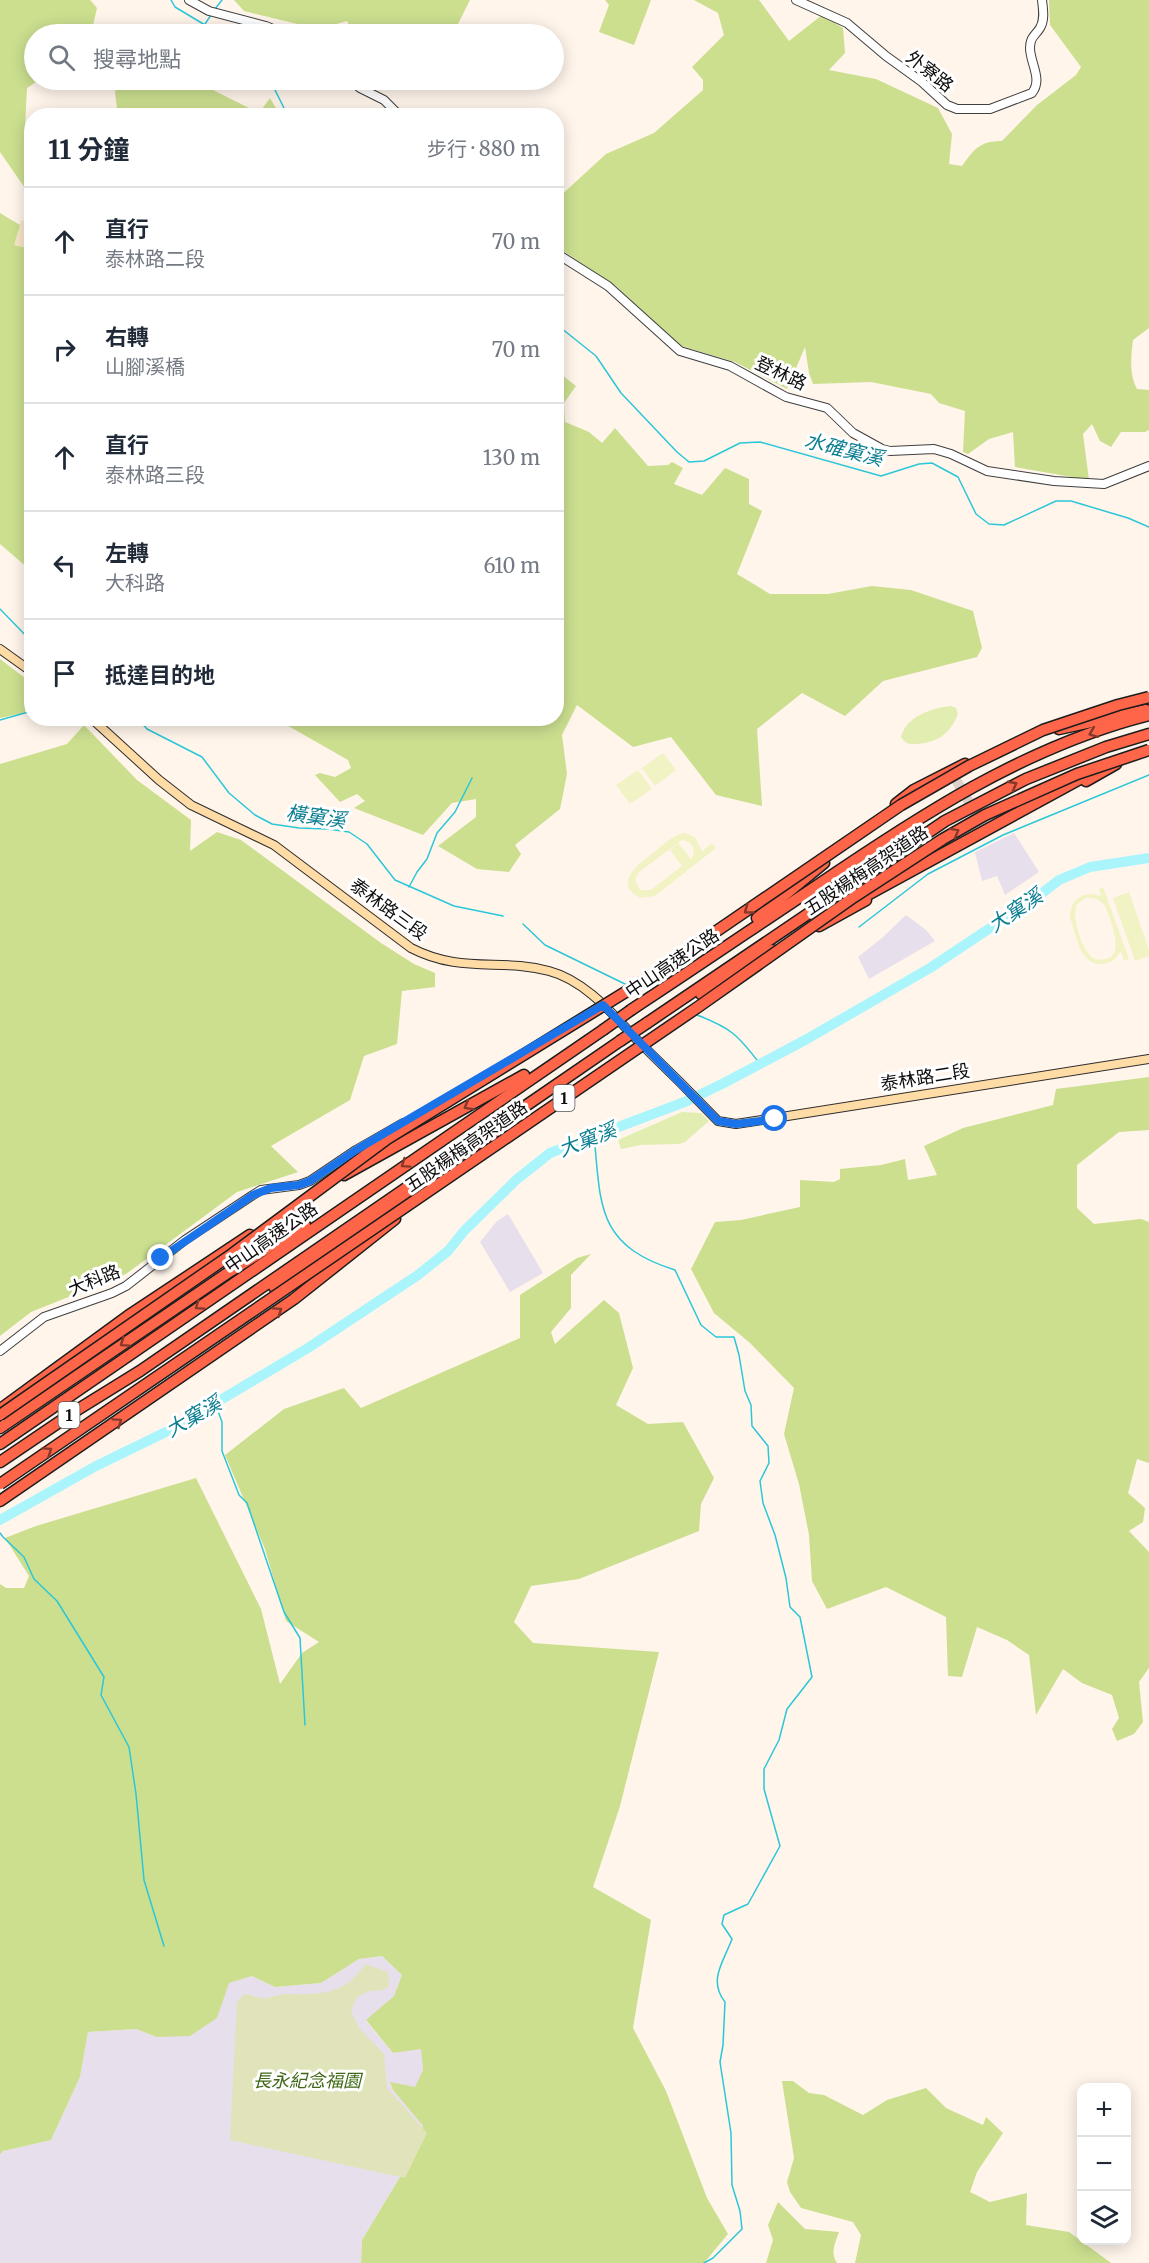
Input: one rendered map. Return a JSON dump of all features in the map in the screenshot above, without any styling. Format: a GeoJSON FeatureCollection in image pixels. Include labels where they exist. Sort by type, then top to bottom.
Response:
{"type":"FeatureCollection","features":[{"type":"Feature","properties":{"kind":"highway","name":"五股楊梅高架道路"},"geometry":{"type":"LineString","coordinates":[[0,1415],[240,1248],[387,1139],[645,980],[901,805],[969,766],[1043,730],[1149,697]]}},
{"type":"Feature","properties":{"kind":"highway"},"geometry":{"type":"LineString","coordinates":[[717,953],[792,888],[914,790],[953,775],[994,750],[1039,734],[1149,709]]}},
{"type":"Feature","properties":{"kind":"highway","name":"中山高速公路"},"geometry":{"type":"LineString","coordinates":[[0,1444],[575,1048],[940,805],[980,783],[1064,744],[1149,715]]}},
{"type":"Feature","properties":{"kind":"highway","name":"中山高速公路"},"geometry":{"type":"LineString","coordinates":[[0,1462],[140,1371],[945,821],[1026,778],[1106,747],[1149,734]]}},
{"type":"Feature","properties":{"kind":"highway","name":"五股楊梅高架道路"},"geometry":{"type":"LineString","coordinates":[[0,1484],[698,1007],[854,897],[943,839],[985,815],[1077,774],[1149,747]]}},
{"type":"Feature","properties":{"kind":"highway"},"geometry":{"type":"LineString","coordinates":[[649,1025],[765,956],[1149,747]]}},
{"type":"Feature","properties":{"kind":"highway"},"geometry":{"type":"LineString","coordinates":[[697,997],[826,918],[1050,794],[1149,747]]}},
{"type":"Feature","properties":{"kind":"highway"},"geometry":{"type":"LineString","coordinates":[[977,816],[985,830]]}},
{"type":"Feature","properties":{"kind":"highway"},"geometry":{"type":"LineString","coordinates":[[0,1471],[494,1136],[622,1043]]}},
{"type":"Feature","properties":{"kind":"highway"},"geometry":{"type":"LineString","coordinates":[[0,1409],[128,1316],[317,1190],[575,1048]]}},
{"type":"Feature","properties":{"kind":"highway"},"geometry":{"type":"LineString","coordinates":[[0,1502],[294,1299],[494,1136]]}},
{"type":"Feature","properties":{"kind":"highway"},"geometry":{"type":"LineString","coordinates":[[0,1428],[244,1262],[307,1223],[369,1190]]}},
{"type":"Feature","properties":{"kind":"highway"},"geometry":{"type":"LineString","coordinates":[[77,1418],[140,1371]]}},
{"type":"Feature","properties":{"kind":"main road"},"geometry":{"type":"LineString","coordinates":[[0,649],[24,666]]}},
{"type":"Feature","properties":{"kind":"main road","name":"泰林路三段"},"geometry":{"type":"LineString","coordinates":[[100,726],[159,780],[191,805],[274,845],[411,948],[430,958],[453,963],[550,971],[578,985],[603,1005],[710,1113]]}},
{"type":"Feature","properties":{"kind":"main road","name":"泰林路二段"},"geometry":{"type":"LineString","coordinates":[[710,1113],[718,1121],[744,1123],[1149,1059]]}},
{"type":"Feature","properties":{"kind":"street"},"geometry":{"type":"LineString","coordinates":[[189,0],[209,11],[258,24]]}},
{"type":"Feature","properties":{"kind":"street","name":"外寮路"},"geometry":{"type":"LineString","coordinates":[[796,0],[847,23],[886,56],[922,82],[947,105],[957,109],[990,110],[1032,93],[1037,87],[1038,79],[1031,60],[1030,46],[1032,36],[1040,28],[1043,20],[1042,0]]}},
{"type":"Feature","properties":{"kind":"street"},"geometry":{"type":"LineString","coordinates":[[364,90],[384,100],[392,108]]}},
{"type":"Feature","properties":{"kind":"street","name":"登林路"},"geometry":{"type":"LineString","coordinates":[[564,258],[608,286],[680,351],[730,366],[786,397],[827,408],[853,434],[882,449],[890,451],[934,449],[951,454],[987,471],[1054,481],[1094,484],[1104,484],[1149,466]]}},
{"type":"Feature","properties":{"kind":"street","name":"大科路"},"geometry":{"type":"LineString","coordinates":[[0,1351],[44,1317],[126,1286],[185,1240],[253,1195],[271,1188],[299,1185],[310,1181],[356,1150],[603,1005]]}},
{"type":"Feature","properties":{"kind":"shaded area"},"geometry":{"type":"Polygon","coordinates":[[[21,220],[24,221],[24,247],[14,245],[21,220]]]}},
{"type":"Feature","properties":{"kind":"shaded area"},"geometry":{"type":"Polygon","coordinates":[[[1014,833],[1039,872],[1005,895],[997,876],[982,881],[975,852],[1014,833]]]}},
{"type":"Feature","properties":{"kind":"shaded area"},"geometry":{"type":"Polygon","coordinates":[[[906,915],[926,930],[935,941],[869,979],[858,957],[906,915]]]}},
{"type":"Feature","properties":{"kind":"shaded area"},"geometry":{"type":"Polygon","coordinates":[[[508,1214],[543,1273],[510,1292],[480,1242],[497,1221],[508,1214]]]}},
{"type":"Feature","properties":{"kind":"shaded area"},"geometry":{"type":"Polygon","coordinates":[[[382,1956],[402,1975],[394,1996],[366,2021],[393,2053],[421,2048],[423,2070],[415,2088],[390,2083],[393,2090],[423,2126],[409,2162],[362,2240],[361,2263],[0,2263],[0,2155],[3,2151],[51,2140],[80,2077],[88,2032],[136,2029],[157,2037],[217,2018],[228,1983],[252,1976],[275,1987],[321,1983],[359,1959],[382,1956]]]}},
{"type":"Feature","properties":{"kind":"green space"},"geometry":{"type":"Polygon","coordinates":[[[0,0],[90,0],[97,8],[93,24],[24,24],[24,90],[27,90],[26,108],[24,108],[24,187],[0,152],[0,0]]]}},
{"type":"Feature","properties":{"kind":"green space"},"geometry":{"type":"Polygon","coordinates":[[[234,0],[470,0],[458,24],[348,24],[347,21],[336,24],[297,24],[244,11],[234,0]]]}},
{"type":"Feature","properties":{"kind":"green space"},"geometry":{"type":"Polygon","coordinates":[[[605,0],[651,0],[634,45],[599,32],[609,5],[605,0]]]}},
{"type":"Feature","properties":{"kind":"green space"},"geometry":{"type":"Polygon","coordinates":[[[694,0],[759,0],[789,41],[822,15],[843,28],[845,53],[829,70],[876,79],[938,108],[952,134],[949,164],[962,166],[978,147],[1002,141],[1037,105],[1076,75],[1081,67],[1050,25],[1049,0],[1149,0],[1149,328],[1133,340],[1131,365],[1137,389],[1149,390],[1149,430],[1121,432],[1111,447],[1100,441],[1092,424],[1083,434],[1089,480],[1015,467],[1013,432],[989,439],[968,454],[963,452],[965,411],[939,403],[931,394],[871,382],[813,384],[805,347],[787,389],[735,362],[678,345],[617,287],[564,251],[564,192],[606,154],[654,133],[703,90],[703,80],[692,67],[724,35],[718,13],[694,0]]]}},
{"type":"Feature","properties":{"kind":"green space"},"geometry":{"type":"Polygon","coordinates":[[[116,90],[213,90],[249,108],[117,108],[116,90]]]}},
{"type":"Feature","properties":{"kind":"green space"},"geometry":{"type":"Polygon","coordinates":[[[270,98],[276,108],[263,108],[270,98]]]}},
{"type":"Feature","properties":{"kind":"green space"},"geometry":{"type":"Polygon","coordinates":[[[0,213],[20,225],[14,245],[24,247],[24,565],[0,544],[0,213]]]}},
{"type":"Feature","properties":{"kind":"green space"},"geometry":{"type":"Polygon","coordinates":[[[564,377],[576,386],[564,403],[564,377]]]}},
{"type":"Feature","properties":{"kind":"green space"},"geometry":{"type":"Polygon","coordinates":[[[564,403],[565,422],[589,432],[602,443],[615,428],[648,466],[668,465],[672,462],[683,468],[674,484],[702,495],[725,468],[749,479],[749,504],[762,511],[737,574],[770,594],[828,594],[872,586],[911,590],[973,611],[982,648],[977,657],[883,681],[845,716],[802,693],[757,729],[762,806],[716,795],[671,737],[633,747],[577,705],[562,735],[567,774],[560,809],[515,845],[521,854],[509,872],[477,869],[438,846],[476,817],[476,799],[452,803],[423,835],[354,808],[365,801],[357,794],[340,802],[315,775],[320,773],[335,777],[351,768],[348,760],[288,726],[564,726],[564,403]]]}},
{"type":"Feature","properties":{"kind":"green space"},"geometry":{"type":"Polygon","coordinates":[[[0,659],[24,677],[24,713],[0,718],[0,659]]]}},
{"type":"Feature","properties":{"kind":"green space"},"geometry":{"type":"Polygon","coordinates":[[[951,706],[956,708],[958,714],[951,727],[942,736],[917,744],[908,743],[901,737],[914,718],[928,711],[951,706]]]}},
{"type":"Feature","properties":{"kind":"green space"},"geometry":{"type":"Polygon","coordinates":[[[85,726],[137,780],[191,820],[190,851],[217,832],[241,840],[381,943],[414,964],[435,973],[435,987],[402,991],[397,1044],[364,1056],[350,1100],[271,1146],[298,1172],[237,1192],[126,1274],[31,1312],[0,1336],[0,764],[67,744],[85,726]]]}},
{"type":"Feature","properties":{"kind":"green space"},"geometry":{"type":"Polygon","coordinates":[[[663,753],[676,770],[655,786],[642,768],[663,753]]]}},
{"type":"Feature","properties":{"kind":"green space"},"geometry":{"type":"Polygon","coordinates":[[[638,770],[652,789],[630,804],[616,785],[638,770]]]}},
{"type":"Feature","properties":{"kind":"green space"},"geometry":{"type":"Polygon","coordinates":[[[685,833],[695,837],[702,851],[712,843],[716,848],[655,896],[641,898],[632,892],[628,887],[628,881],[635,868],[668,841],[685,833]],[[682,840],[678,843],[691,859],[694,852],[692,846],[682,840]],[[678,843],[638,873],[635,880],[640,890],[651,890],[682,866],[670,850],[678,843]]]}},
{"type":"Feature","properties":{"kind":"green space"},"geometry":{"type":"Polygon","coordinates":[[[1103,887],[1129,959],[1124,961],[1121,951],[1108,963],[1094,963],[1084,954],[1077,940],[1070,918],[1072,906],[1083,895],[1101,896],[1099,889],[1103,887]],[[1086,898],[1077,904],[1075,918],[1082,942],[1095,959],[1110,958],[1114,954],[1116,942],[1107,910],[1097,899],[1086,898]]]}},
{"type":"Feature","properties":{"kind":"green space"},"geometry":{"type":"Polygon","coordinates":[[[1129,892],[1149,950],[1149,956],[1135,961],[1113,898],[1129,892]]]}},
{"type":"Feature","properties":{"kind":"green space"},"geometry":{"type":"Polygon","coordinates":[[[1149,1077],[1149,1130],[1119,1132],[1077,1165],[1077,1208],[1094,1224],[1141,1219],[1149,1222],[1149,1463],[1137,1459],[1128,1493],[1145,1508],[1143,1522],[1129,1531],[1149,1552],[1149,1668],[1139,1682],[1143,1722],[1134,1734],[1117,1741],[1112,1729],[1119,1718],[1112,1695],[1082,1683],[1063,1669],[1036,1715],[1029,1655],[1007,1640],[977,1627],[962,1677],[948,1676],[946,1617],[886,1587],[827,1609],[812,1581],[809,1535],[799,1484],[784,1434],[794,1388],[750,1343],[714,1313],[691,1269],[715,1222],[741,1220],[800,1207],[800,1180],[834,1182],[840,1179],[840,1169],[881,1165],[905,1159],[908,1180],[937,1175],[924,1146],[963,1128],[1053,1105],[1056,1089],[1149,1077]]]}},
{"type":"Feature","properties":{"kind":"green space"},"geometry":{"type":"Polygon","coordinates":[[[682,1112],[701,1113],[709,1121],[685,1142],[679,1144],[641,1145],[621,1149],[618,1140],[682,1112]]]}},
{"type":"Feature","properties":{"kind":"green space"},"geometry":{"type":"Polygon","coordinates":[[[591,1254],[571,1275],[571,1308],[551,1332],[555,1344],[604,1300],[619,1313],[633,1368],[616,1405],[648,1424],[683,1422],[714,1478],[701,1504],[699,1531],[579,1579],[531,1586],[514,1622],[533,1643],[659,1652],[620,1806],[593,1887],[651,1920],[633,2028],[666,2091],[707,2198],[728,2234],[704,2263],[361,2263],[362,2240],[409,2162],[423,2126],[393,2090],[390,2082],[415,2087],[423,2070],[421,2049],[393,2053],[366,2020],[394,1996],[402,1975],[382,1956],[359,1959],[321,1983],[275,1987],[252,1976],[229,1983],[217,2018],[190,2036],[157,2037],[136,2029],[88,2032],[80,2077],[51,2140],[3,2151],[0,2155],[0,1584],[6,1588],[24,1588],[29,1576],[5,1538],[36,1526],[196,1478],[261,1609],[280,1684],[302,1653],[319,1642],[286,1621],[265,1549],[225,1455],[284,1409],[344,1388],[361,1408],[520,1338],[520,1295],[577,1258],[591,1254]]]}},
{"type":"Feature","properties":{"kind":"green space","name":"長永紀念福園"},"geometry":{"type":"Polygon","coordinates":[[[365,1964],[388,1972],[389,1986],[383,1990],[369,1991],[357,1997],[351,2011],[359,2028],[384,2054],[387,2088],[427,2133],[405,2178],[230,2140],[237,2002],[244,1994],[264,1998],[283,1994],[330,1991],[349,1982],[365,1964]]]}},
{"type":"Feature","properties":{"kind":"green space"},"geometry":{"type":"Polygon","coordinates":[[[782,2081],[793,2081],[809,2093],[824,2095],[863,2115],[887,2100],[926,2088],[946,2108],[983,2125],[986,2117],[1003,2133],[977,2172],[970,2192],[990,2202],[1027,2193],[1026,2225],[1069,2232],[1077,2238],[1077,2245],[1087,2245],[1111,2263],[855,2263],[861,2235],[853,2222],[801,2208],[790,2192],[787,2182],[794,2158],[782,2081]]]}},
{"type":"Feature","properties":{"kind":"green space"},"geometry":{"type":"Polygon","coordinates":[[[778,2202],[805,2229],[839,2232],[834,2252],[837,2263],[766,2263],[773,2240],[768,2225],[778,2202]]]}},
{"type":"Feature","properties":{"kind":"waterway","name":"水確窠溪"},"geometry":{"type":"LineString","coordinates":[[171,0],[175,7],[203,24]]}},
{"type":"Feature","properties":{"kind":"waterway"},"geometry":{"type":"LineString","coordinates":[[215,9],[222,0]]}},
{"type":"Feature","properties":{"kind":"waterway"},"geometry":{"type":"LineString","coordinates":[[205,24],[211,15]]}},
{"type":"Feature","properties":{"kind":"waterway","name":"水確窠溪"},"geometry":{"type":"LineString","coordinates":[[275,90],[284,108]]}},
{"type":"Feature","properties":{"kind":"waterway","name":"水確窠溪"},"geometry":{"type":"LineString","coordinates":[[564,330],[596,356],[621,393],[689,462],[704,461],[740,443],[760,442],[881,476],[919,464],[932,463],[958,477],[976,514],[989,524],[1004,525],[1056,501],[1071,501],[1128,518],[1149,527]]}},
{"type":"Feature","properties":{"kind":"waterway","name":"橫窠溪"},"geometry":{"type":"LineString","coordinates":[[0,609],[24,634]]}},
{"type":"Feature","properties":{"kind":"waterway"},"geometry":{"type":"LineString","coordinates":[[0,720],[24,713]]}},
{"type":"Feature","properties":{"kind":"waterway","name":"橫窠溪"},"geometry":{"type":"LineString","coordinates":[[144,726],[202,757],[229,793],[255,815],[272,824],[349,832],[367,844],[395,880],[454,906],[503,916]]}},
{"type":"Feature","properties":{"kind":"waterway"},"geometry":{"type":"LineString","coordinates":[[859,927],[928,874],[1003,835],[1149,775]]}},
{"type":"Feature","properties":{"kind":"waterway"},"geometry":{"type":"LineString","coordinates":[[409,887],[427,859],[437,833],[455,812],[472,778]]}},
{"type":"Feature","properties":{"kind":"waterway","name":"大窠溪"},"geometry":{"type":"LineString","coordinates":[[0,1520],[96,1466],[170,1430],[308,1348],[418,1275],[448,1251],[464,1231],[516,1180],[550,1153],[687,1101],[807,1039],[930,968],[1059,880],[1090,867],[1149,858]]}},
{"type":"Feature","properties":{"kind":"waterway","name":"橫窠溪"},"geometry":{"type":"LineString","coordinates":[[523,924],[545,945],[627,985]]}},
{"type":"Feature","properties":{"kind":"waterway","name":"橫窠溪"},"geometry":{"type":"LineString","coordinates":[[697,1015],[733,1033],[760,1064]]}},
{"type":"Feature","properties":{"kind":"waterway"},"geometry":{"type":"LineString","coordinates":[[594,1135],[602,1202],[616,1235],[630,1248],[649,1260],[675,1270],[701,1325],[716,1337],[734,1337],[745,1391],[751,1405],[752,1426],[768,1446],[769,1463],[760,1481],[763,1503],[775,1535],[786,1578],[790,1607],[800,1617],[812,1677],[787,1709],[779,1740],[764,1769],[764,1789],[780,1846],[748,1904],[724,1915],[722,1924],[732,1939],[717,1979],[720,1994],[725,2002],[720,2062],[731,2133],[732,2185],[740,2211],[742,2229],[713,2258],[704,2263]]}},
{"type":"Feature","properties":{"kind":"waterway"},"geometry":{"type":"LineString","coordinates":[[43,1371],[58,1360]]}},
{"type":"Feature","properties":{"kind":"waterway"},"geometry":{"type":"LineString","coordinates":[[215,1403],[222,1422],[222,1451],[239,1495],[247,1503],[284,1612],[300,1638],[305,1725]]}},
{"type":"Feature","properties":{"kind":"waterway"},"geometry":{"type":"LineString","coordinates":[[0,1533],[24,1557],[34,1579],[57,1601],[104,1677],[101,1695],[129,1747],[144,1880],[164,1946]]}},
{"type":"Feature","properties":{"kind":"tunnel"},"geometry":{"type":"LineString","coordinates":[[956,780],[977,816]]}},
{"type":"Feature","properties":{"kind":"route"},"geometry":{"type":"LineString","coordinates":[[161,1258],[261,1190],[299,1185],[310,1181],[356,1150],[603,1005],[718,1121],[736,1124],[775,1119]]}}]}
